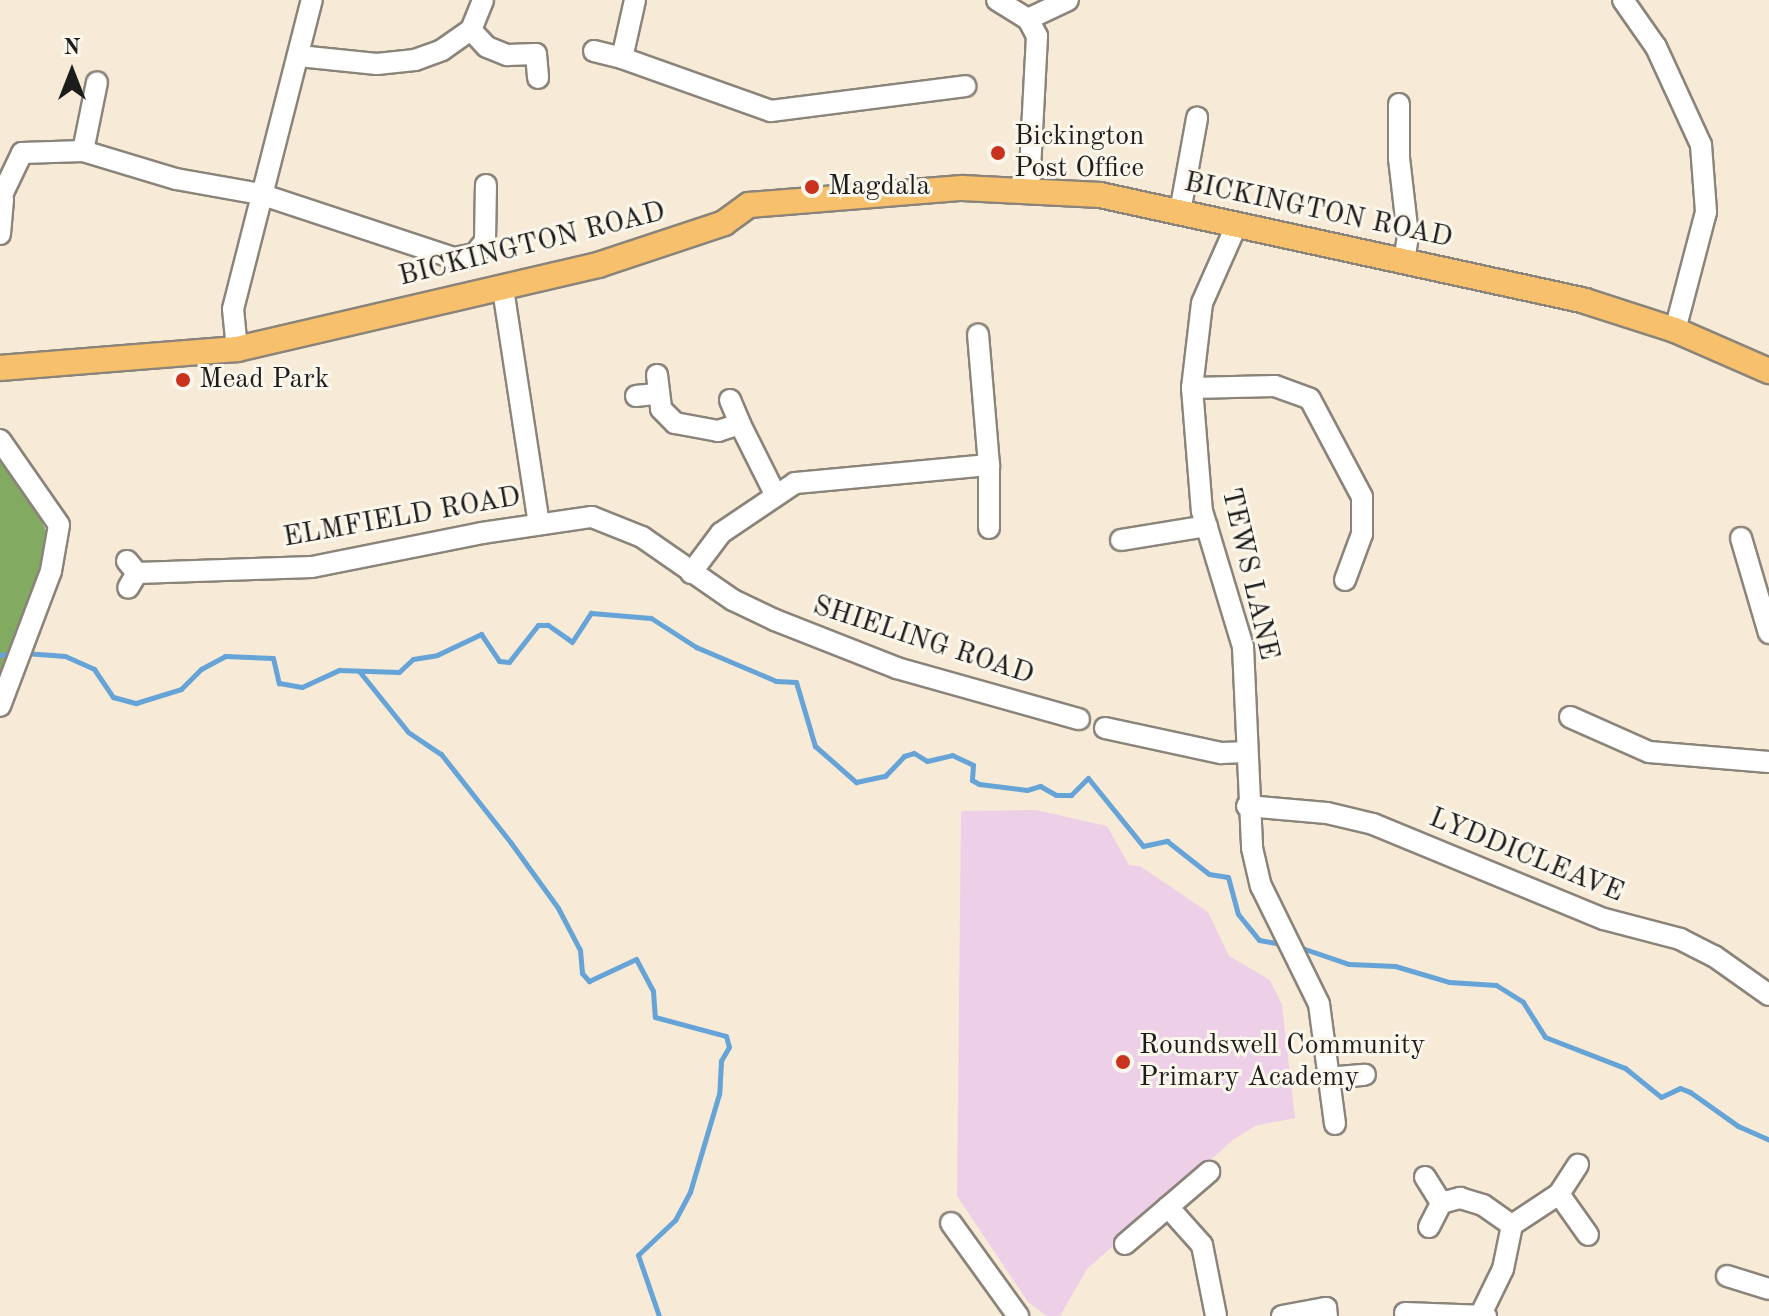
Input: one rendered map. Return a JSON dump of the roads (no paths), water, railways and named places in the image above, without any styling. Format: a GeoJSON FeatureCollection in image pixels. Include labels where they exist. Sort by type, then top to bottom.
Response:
{"type":"FeatureCollection","features":[{"type":"Feature","properties":{"kind":"main road","name":"BICKINGTON ROAD"},"geometry":{"type":"LineString","coordinates":[[0,368],[237,349],[503,289],[672,242],[724,223],[749,205],[773,200],[1029,189],[1100,195],[1585,301],[1675,330],[1769,371]]}},
{"type":"Feature","properties":{"kind":"street"},"geometry":{"type":"LineString","coordinates":[[299,56],[377,64],[415,60],[471,30],[483,0]]}},
{"type":"Feature","properties":{"kind":"street"},"geometry":{"type":"LineString","coordinates":[[622,58],[635,0]]}},
{"type":"Feature","properties":{"kind":"street"},"geometry":{"type":"LineString","coordinates":[[997,0],[1028,19],[1037,36],[1029,189]]}},
{"type":"Feature","properties":{"kind":"street"},"geometry":{"type":"LineString","coordinates":[[1028,19],[1068,0]]}},
{"type":"Feature","properties":{"kind":"street"},"geometry":{"type":"LineString","coordinates":[[1623,0],[1656,47],[1701,145],[1706,212],[1675,330]]}},
{"type":"Feature","properties":{"kind":"street"},"geometry":{"type":"LineString","coordinates":[[237,349],[233,309],[260,194],[299,56],[310,2]]}},
{"type":"Feature","properties":{"kind":"street"},"geometry":{"type":"LineString","coordinates":[[471,30],[487,47],[507,55],[545,53],[538,78]]}},
{"type":"Feature","properties":{"kind":"street"},"geometry":{"type":"LineString","coordinates":[[594,51],[771,111],[965,86]]}},
{"type":"Feature","properties":{"kind":"street"},"geometry":{"type":"LineString","coordinates":[[83,151],[97,82]]}},
{"type":"Feature","properties":{"kind":"street"},"geometry":{"type":"LineString","coordinates":[[1399,104],[1399,158],[1408,236],[1404,261]]}},
{"type":"Feature","properties":{"kind":"street"},"geometry":{"type":"LineString","coordinates":[[1180,212],[1197,118]]}},
{"type":"Feature","properties":{"kind":"street"},"geometry":{"type":"LineString","coordinates":[[0,234],[2,199],[12,167],[22,153],[83,151],[176,179],[260,194],[454,258],[475,254],[485,241],[486,185]]}},
{"type":"Feature","properties":{"kind":"street","name":"TEWS LANE"},"geometry":{"type":"LineString","coordinates":[[1237,224],[1202,303],[1192,388],[1207,526],[1243,647],[1247,806],[1261,886],[1319,1004],[1335,1124]]}},
{"type":"Feature","properties":{"kind":"street","name":"ELMFIELD ROAD"},"geometry":{"type":"LineString","coordinates":[[131,574],[312,567],[539,524],[503,289]]}},
{"type":"Feature","properties":{"kind":"street"},"geometry":{"type":"LineString","coordinates":[[978,334],[989,465],[989,528]]}},
{"type":"Feature","properties":{"kind":"street"},"geometry":{"type":"LineString","coordinates":[[1192,388],[1275,386],[1310,399],[1362,497],[1362,534],[1345,580]]}},
{"type":"Feature","properties":{"kind":"street"},"geometry":{"type":"LineString","coordinates":[[649,388],[675,423],[691,429],[718,431],[740,424]]}},
{"type":"Feature","properties":{"kind":"street"},"geometry":{"type":"LineString","coordinates":[[730,400],[775,494]]}},
{"type":"Feature","properties":{"kind":"street"},"geometry":{"type":"LineString","coordinates":[[0,440],[59,525],[51,571],[15,679],[0,706]]}},
{"type":"Feature","properties":{"kind":"street"},"geometry":{"type":"LineString","coordinates":[[691,573],[721,533],[775,494],[814,478],[989,465]]}},
{"type":"Feature","properties":{"kind":"street","name":"SHIELING ROAD"},"geometry":{"type":"LineString","coordinates":[[539,524],[592,517],[612,523],[642,537],[691,573],[775,620],[897,668],[1079,719]]}},
{"type":"Feature","properties":{"kind":"street"},"geometry":{"type":"LineString","coordinates":[[1121,540],[1207,526]]}},
{"type":"Feature","properties":{"kind":"street"},"geometry":{"type":"LineString","coordinates":[[1741,538],[1769,633]]}},
{"type":"Feature","properties":{"kind":"street"},"geometry":{"type":"LineString","coordinates":[[1570,717],[1649,752],[1769,762]]}},
{"type":"Feature","properties":{"kind":"street"},"geometry":{"type":"LineString","coordinates":[[1105,728],[1221,753],[1246,752]]}},
{"type":"Feature","properties":{"kind":"street","name":"LYDDICLEAVE"},"geometry":{"type":"LineString","coordinates":[[1247,806],[1327,813],[1373,824],[1604,919],[1680,939],[1714,956],[1769,995]]}},
{"type":"Feature","properties":{"kind":"street"},"geometry":{"type":"LineString","coordinates":[[1327,1078],[1365,1075]]}},
{"type":"Feature","properties":{"kind":"street"},"geometry":{"type":"LineString","coordinates":[[1405,1313],[1484,1314],[1503,1269],[1512,1225],[1559,1194],[1578,1165]]}},
{"type":"Feature","properties":{"kind":"street"},"geometry":{"type":"LineString","coordinates":[[1125,1244],[1209,1172]]}},
{"type":"Feature","properties":{"kind":"street"},"geometry":{"type":"LineString","coordinates":[[1425,1177],[1441,1203]]}},
{"type":"Feature","properties":{"kind":"street"},"geometry":{"type":"LineString","coordinates":[[1559,1194],[1588,1235]]}},
{"type":"Feature","properties":{"kind":"street"},"geometry":{"type":"LineString","coordinates":[[1429,1227],[1441,1203],[1460,1198],[1483,1205],[1512,1225]]}},
{"type":"Feature","properties":{"kind":"street"},"geometry":{"type":"LineString","coordinates":[[1168,1207],[1202,1245],[1216,1316]]}},
{"type":"Feature","properties":{"kind":"street"},"geometry":{"type":"LineString","coordinates":[[951,1223],[1018,1316]]}},
{"type":"Feature","properties":{"kind":"street"},"geometry":{"type":"LineString","coordinates":[[1727,1276],[1769,1289]]}},
{"type":"Feature","properties":{"kind":"street"},"geometry":{"type":"LineString","coordinates":[[1282,1316],[1326,1308],[1327,1316]]}},
{"type":"Feature","properties":{"kind":"waterway"},"geometry":{"type":"LineString","coordinates":[[25,653],[65,656],[94,669],[113,697],[136,703],[181,689],[201,669],[225,656],[273,658],[279,683],[302,687],[339,670],[399,672],[413,659],[437,655],[481,634],[499,661],[509,662],[538,625],[548,625],[572,642],[591,613],[651,618],[696,647],[776,681],[796,682],[815,746],[856,782],[885,776],[904,756],[914,753],[927,761],[952,755],[973,765],[972,780],[979,784],[1027,790],[1040,786],[1056,795],[1071,795],[1088,778],[1143,846],[1167,841],[1209,874],[1228,877],[1238,914],[1259,940],[1282,944]]}},
{"type":"Feature","properties":{"kind":"waterway"},"geometry":{"type":"LineString","coordinates":[[0,655],[15,653]]}},
{"type":"Feature","properties":{"kind":"waterway"},"geometry":{"type":"LineString","coordinates":[[359,671],[408,732],[441,754],[511,843],[558,908],[580,950],[582,973],[589,981],[636,959],[653,991],[655,1017],[726,1036],[729,1047],[721,1061],[719,1094],[690,1192],[675,1220],[638,1255],[659,1316]]}},
{"type":"Feature","properties":{"kind":"waterway"},"geometry":{"type":"LineString","coordinates":[[1296,946],[1349,964],[1395,966],[1449,982],[1496,985],[1523,1002],[1545,1037],[1625,1068],[1661,1097],[1680,1088],[1690,1092],[1738,1126],[1769,1140]]}},
{"type":"Feature","properties":{"kind":"place","name":"Bickington Post Office"},"geometry":{"type":"Point","coordinates":[998,153]}},
{"type":"Feature","properties":{"kind":"place","name":"Magdala"},"geometry":{"type":"Point","coordinates":[812,187]}},
{"type":"Feature","properties":{"kind":"place","name":"Mead Park"},"geometry":{"type":"Point","coordinates":[183,380]}},
{"type":"Feature","properties":{"kind":"place","name":"Roundswell Community Primary Academy"},"geometry":{"type":"Point","coordinates":[1123,1062]}}]}
